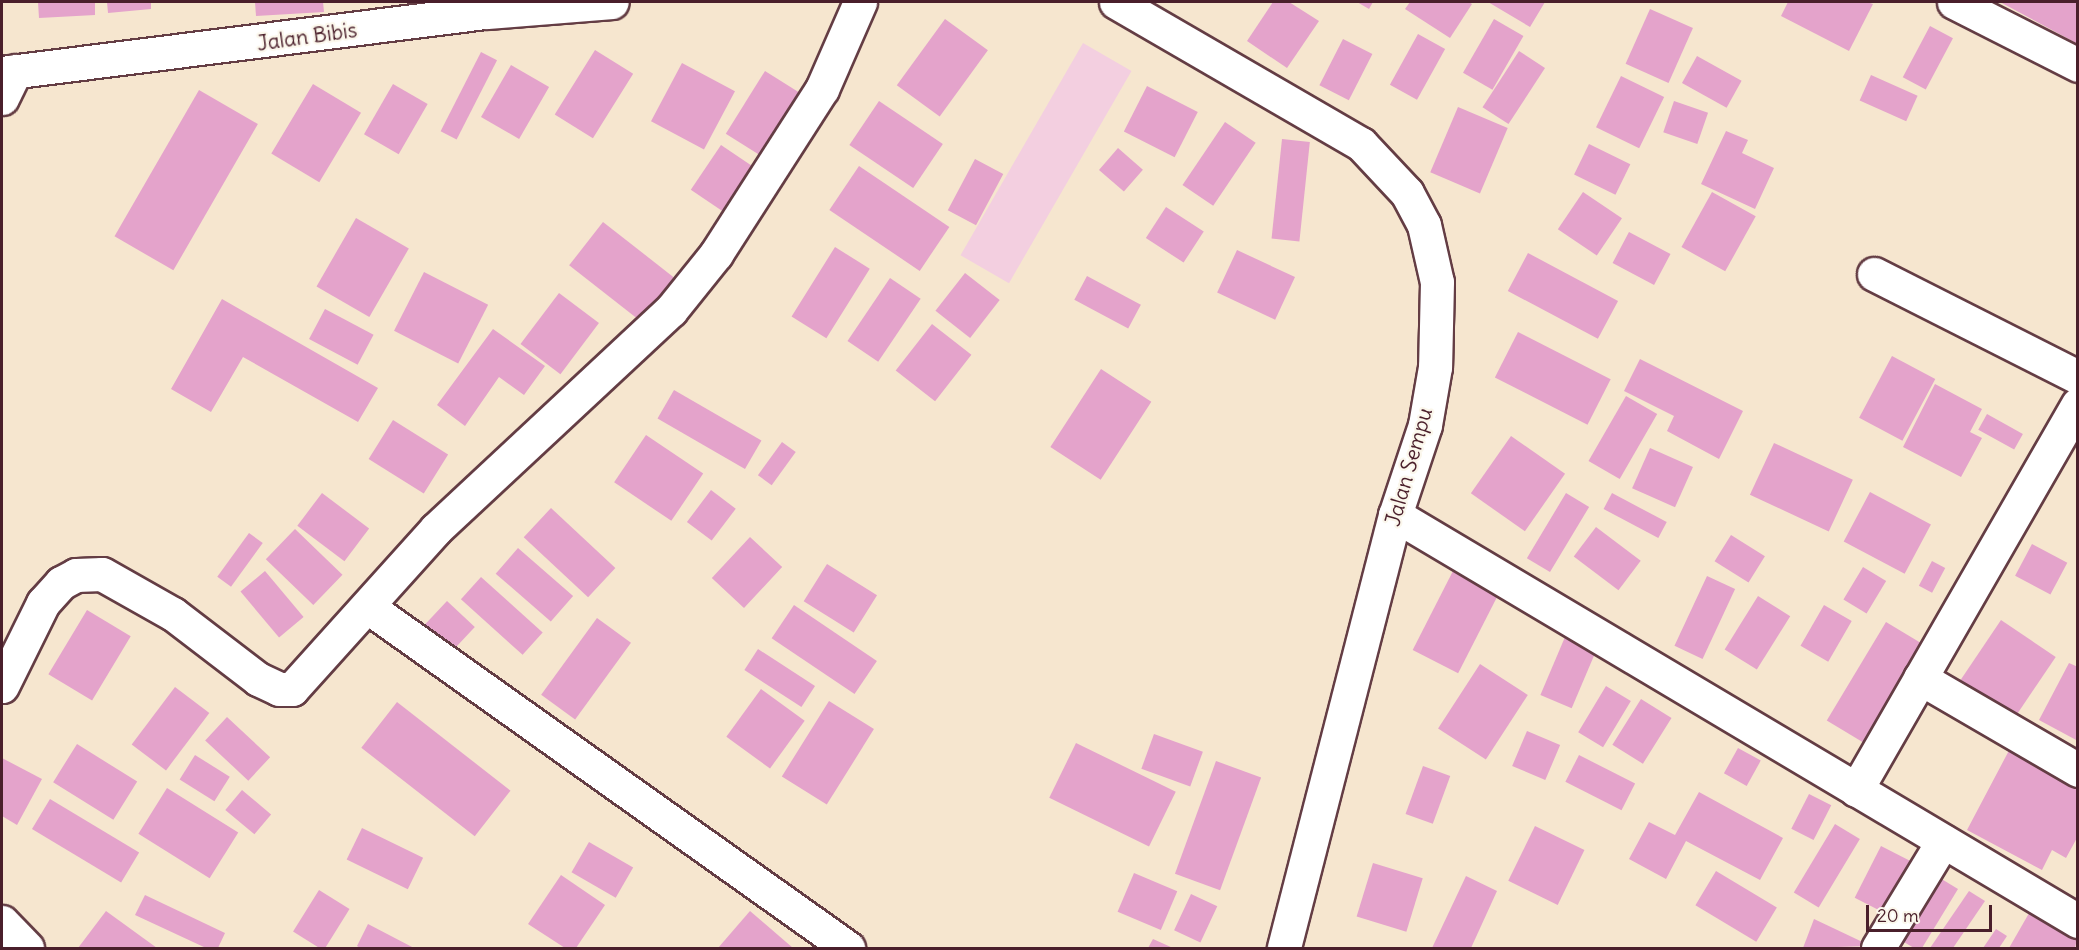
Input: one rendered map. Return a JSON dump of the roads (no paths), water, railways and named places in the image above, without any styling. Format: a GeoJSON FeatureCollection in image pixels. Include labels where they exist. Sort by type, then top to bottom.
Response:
{"type":"FeatureCollection","features":[{"type":"Feature","properties":{"kind":"street","name":"Jalan Bibis"},"geometry":{"type":"LineString","coordinates":[[6,81],[488,12],[612,2]]}},
{"type":"Feature","properties":{"kind":"street"},"geometry":{"type":"LineString","coordinates":[[2,686],[43,603],[61,583],[76,575],[102,574],[173,614],[258,679],[279,689],[292,689],[368,607],[435,529],[671,310],[716,254],[822,89],[860,2]]}},
{"type":"Feature","properties":{"kind":"street"},"geometry":{"type":"LineString","coordinates":[[1954,2],[2078,65]]}},
{"type":"Feature","properties":{"kind":"street","name":"Jalan Sempu"},"geometry":{"type":"LineString","coordinates":[[1132,6],[1361,144],[1407,193],[1424,225],[1437,282],[1435,367],[1425,425],[1395,515],[1284,948]]}},
{"type":"Feature","properties":{"kind":"street"},"geometry":{"type":"LineString","coordinates":[[1874,274],[2078,377]]}},
{"type":"Feature","properties":{"kind":"street"},"geometry":{"type":"LineString","coordinates":[[1856,790],[2078,404]]}},
{"type":"Feature","properties":{"kind":"street"},"geometry":{"type":"LineString","coordinates":[[1395,515],[2078,921]]}},
{"type":"Feature","properties":{"kind":"street"},"geometry":{"type":"LineString","coordinates":[[368,607],[848,948]]}},
{"type":"Feature","properties":{"kind":"street"},"geometry":{"type":"LineString","coordinates":[[1920,678],[2078,770]]}},
{"type":"Feature","properties":{"kind":"street"},"geometry":{"type":"LineString","coordinates":[[1878,948],[1942,841]]}},
{"type":"Feature","properties":{"kind":"street"},"geometry":{"type":"LineString","coordinates":[[2,922],[27,948]]}}]}
